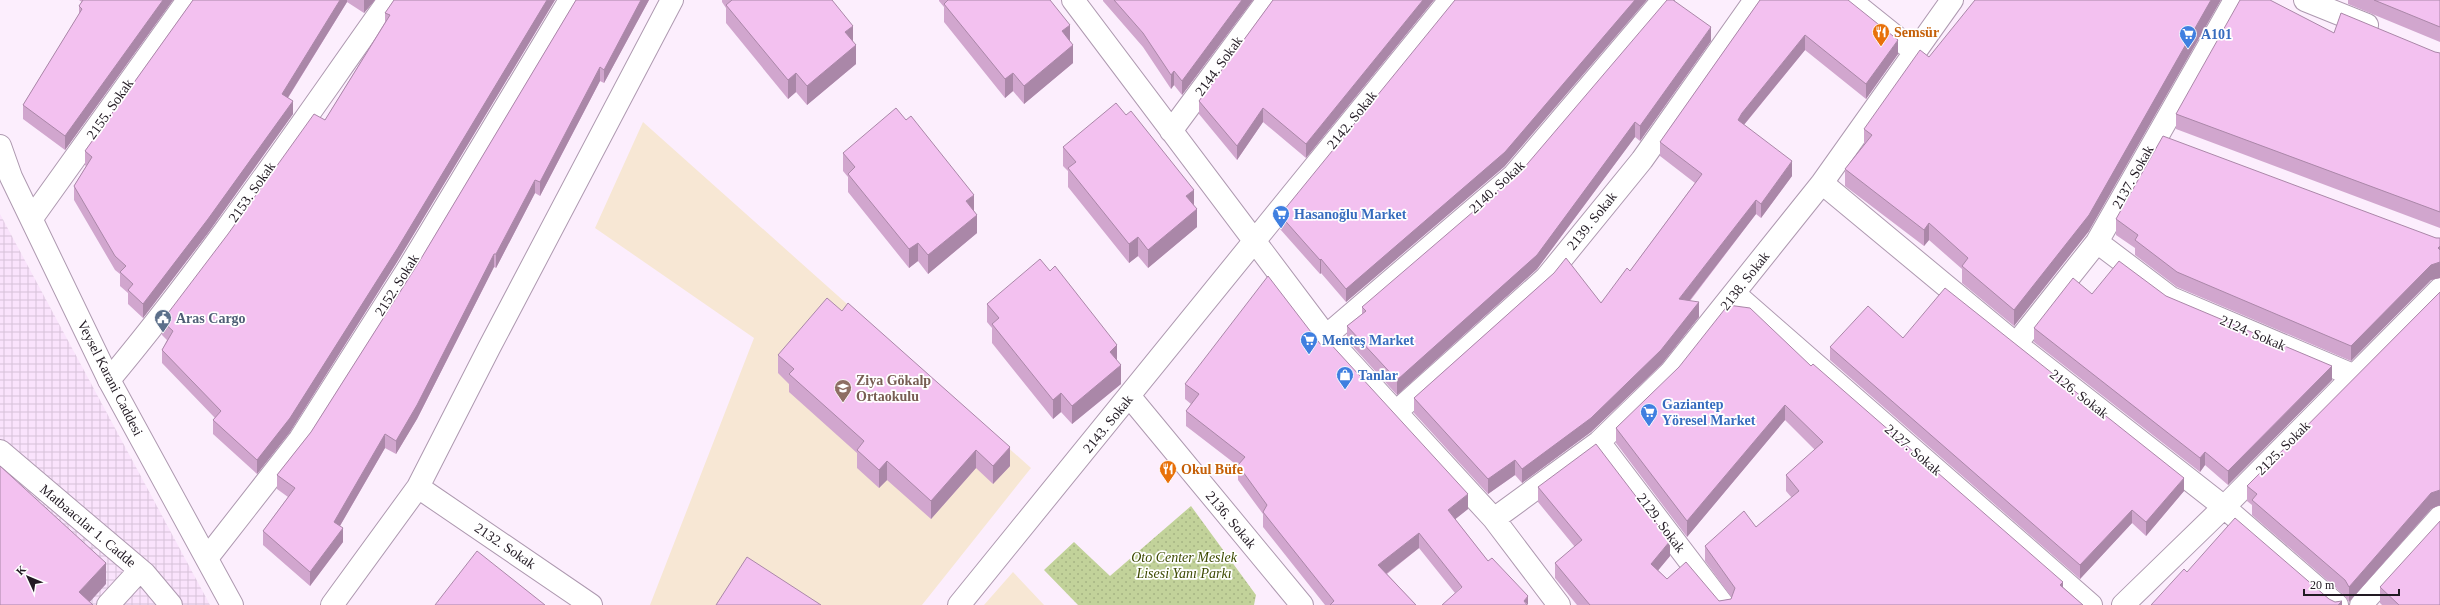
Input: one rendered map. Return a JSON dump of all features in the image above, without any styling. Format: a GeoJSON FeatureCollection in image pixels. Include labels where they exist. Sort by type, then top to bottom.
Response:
{"type":"FeatureCollection","features":[{"type":"Feature","properties":{"kind":"street","name":"2155. Sokak"},"geometry":{"type":"LineString","coordinates":[[32,218],[188,0]]}},
{"type":"Feature","properties":{"kind":"street","name":"2153. Sokak"},"geometry":{"type":"LineString","coordinates":[[109,380],[156,324],[208,254],[390,0]]}},
{"type":"Feature","properties":{"kind":"street","name":"2152. Sokak"},"geometry":{"type":"LineString","coordinates":[[207,558],[300,438],[408,269],[570,0]]}},
{"type":"Feature","properties":{"kind":"street"},"geometry":{"type":"LineString","coordinates":[[332,605],[418,487],[485,355],[672,0]]}},
{"type":"Feature","properties":{"kind":"street","name":"2144. Sokak"},"geometry":{"type":"LineString","coordinates":[[1171,131],[1268,0]]}},
{"type":"Feature","properties":{"kind":"street","name":"2142. Sokak"},"geometry":{"type":"LineString","coordinates":[[1253,240],[1450,0]]}},
{"type":"Feature","properties":{"kind":"street","name":"2140. Sokak"},"geometry":{"type":"LineString","coordinates":[[1326,336],[1514,175],[1663,0]]}},
{"type":"Feature","properties":{"kind":"street","name":"2139. Sokak"},"geometry":{"type":"LineString","coordinates":[[1396,412],[1546,278],[1642,160],[1754,0]]}},
{"type":"Feature","properties":{"kind":"street"},"geometry":{"type":"LineString","coordinates":[[1850,0],[1915,52]]}},
{"type":"Feature","properties":{"kind":"street","name":"2138. Sokak"},"geometry":{"type":"LineString","coordinates":[[1494,519],[1599,442],[1670,373],[1735,294],[1822,183],[1952,0]]}},
{"type":"Feature","properties":{"kind":"street","name":"2137. Sokak"},"geometry":{"type":"LineString","coordinates":[[2016,344],[2097,242],[2156,135],[2235,0]]}},
{"type":"Feature","properties":{"kind":"street"},"geometry":{"type":"LineString","coordinates":[[2305,0],[2383,32]]}},
{"type":"Feature","properties":{"kind":"street"},"geometry":{"type":"LineString","coordinates":[[1076,1],[1171,131],[1326,336],[1494,519],[1559,605]]}},
{"type":"Feature","properties":{"kind":"street"},"geometry":{"type":"LineString","coordinates":[[2156,135],[2179,144]]}},
{"type":"Feature","properties":{"kind":"street","name":"Veysel Karani Caddesi"},"geometry":{"type":"LineString","coordinates":[[0,146],[12,177],[109,380],[232,605]]}},
{"type":"Feature","properties":{"kind":"street","name":"2126. Sokak"},"geometry":{"type":"LineString","coordinates":[[1822,183],[2016,344],[2224,507],[2336,605]]}},
{"type":"Feature","properties":{"kind":"street","name":"2143. Sokak"},"geometry":{"type":"LineString","coordinates":[[959,605],[1130,397],[1253,240]]}},
{"type":"Feature","properties":{"kind":"street","name":"2124. Sokak"},"geometry":{"type":"LineString","coordinates":[[2097,242],[2171,298],[2355,376]]}},
{"type":"Feature","properties":{"kind":"street","name":"2125. Sokak"},"geometry":{"type":"LineString","coordinates":[[2123,605],[2224,507],[2440,289]]}},
{"type":"Feature","properties":{"kind":"street","name":"2127. Sokak"},"geometry":{"type":"LineString","coordinates":[[1735,294],[2091,605]]}},
{"type":"Feature","properties":{"kind":"street","name":"2136. Sokak"},"geometry":{"type":"LineString","coordinates":[[1130,397],[1298,604]]}},
{"type":"Feature","properties":{"kind":"street","name":"2129. Sokak"},"geometry":{"type":"LineString","coordinates":[[1599,442],[1723,605]]}},
{"type":"Feature","properties":{"kind":"street","name":"Matbaacılar 1. Cadde"},"geometry":{"type":"LineString","coordinates":[[0,451],[140,570],[171,605]]}},
{"type":"Feature","properties":{"kind":"street","name":"2132. Sokak"},"geometry":{"type":"LineString","coordinates":[[418,487],[591,605]]}},
{"type":"Feature","properties":{"kind":"street"},"geometry":{"type":"LineString","coordinates":[[2361,605],[2440,517]]}},
{"type":"Feature","properties":{"kind":"street"},"geometry":{"type":"LineString","coordinates":[[108,605],[140,570]]}},
{"type":"Feature","properties":{"kind":"shaded area","name":"Ziya Gökalp Ortaokulu"},"geometry":{"type":"Polygon","coordinates":[[[643,122],[1031,468],[922,605],[650,605],[754,338],[595,228],[643,122]]]}},
{"type":"Feature","properties":{"kind":"shaded area"},"geometry":{"type":"Polygon","coordinates":[[[0,214],[210,605],[0,605],[0,214]]]}},
{"type":"Feature","properties":{"kind":"shaded area"},"geometry":{"type":"Polygon","coordinates":[[[1013,572],[1044,605],[984,605],[1013,572]]]}},
{"type":"Feature","properties":{"kind":"green space","name":"Oto Center Meslek Lisesi Yanı Parkı"},"geometry":{"type":"Polygon","coordinates":[[[1191,506],[1256,595],[1254,605],[1078,605],[1044,570],[1074,542],[1110,576],[1191,506]]]}},
{"type":"Feature","properties":{"kind":"building"},"geometry":{"type":"Polygon","coordinates":[[[83,0],[163,0],[65,136],[23,105],[82,9],[79,6],[83,0]]]}},
{"type":"Feature","properties":{"kind":"building"},"geometry":{"type":"Polygon","coordinates":[[[193,0],[340,0],[282,94],[293,101],[208,219],[143,304],[128,290],[133,284],[120,272],[126,266],[115,256],[74,186],[92,157],[85,151],[193,0]]]}},
{"type":"Feature","properties":{"kind":"building"},"geometry":{"type":"Polygon","coordinates":[[[394,0],[547,0],[397,249],[290,418],[257,460],[213,420],[221,411],[162,350],[173,331],[162,321],[228,234],[314,114],[325,120],[390,15],[385,13],[394,0]]]}},
{"type":"Feature","properties":{"kind":"building"},"geometry":{"type":"Polygon","coordinates":[[[576,0],[641,0],[604,70],[600,67],[540,182],[535,180],[496,254],[494,254],[417,405],[396,441],[385,434],[334,522],[343,528],[310,572],[263,531],[295,488],[277,475],[311,432],[419,262],[576,0]]]}},
{"type":"Feature","properties":{"kind":"building"},"geometry":{"type":"Polygon","coordinates":[[[732,0],[832,0],[853,26],[845,32],[856,45],[807,86],[796,73],[788,80],[726,5],[732,0]]]}},
{"type":"Feature","properties":{"kind":"building"},"geometry":{"type":"Polygon","coordinates":[[[948,0],[1050,0],[1070,25],[1062,31],[1073,45],[1024,86],[1013,73],[1005,79],[944,4],[948,0]]]}},
{"type":"Feature","properties":{"kind":"building"},"geometry":{"type":"Polygon","coordinates":[[[1114,0],[1242,0],[1182,81],[1174,71],[1171,75],[1143,33],[1114,0]]]}},
{"type":"Feature","properties":{"kind":"building"},"geometry":{"type":"Polygon","coordinates":[[[1273,0],[1423,0],[1306,144],[1263,108],[1237,146],[1199,101],[1273,0]]]}},
{"type":"Feature","properties":{"kind":"building"},"geometry":{"type":"Polygon","coordinates":[[[1455,0],[1635,0],[1505,152],[1346,289],[1321,259],[1320,260],[1280,215],[1455,0]]]}},
{"type":"Feature","properties":{"kind":"building"},"geometry":{"type":"Polygon","coordinates":[[[1667,0],[1673,0],[1711,27],[1640,126],[1635,122],[1537,255],[1397,380],[1347,326],[1366,311],[1362,307],[1523,169],[1667,0]]]}},
{"type":"Feature","properties":{"kind":"building"},"geometry":{"type":"Polygon","coordinates":[[[1760,0],[1848,0],[1898,40],[1866,84],[1805,35],[1738,120],[1792,161],[1761,204],[1756,200],[1679,299],[1699,302],[1661,350],[1591,418],[1522,469],[1515,460],[1488,479],[1414,398],[1554,273],[1566,258],[1601,303],[1627,268],[1630,271],[1702,174],[1660,142],[1760,0]]]}},
{"type":"Feature","properties":{"kind":"building"},"geometry":{"type":"Polygon","coordinates":[[[1975,0],[2211,0],[2089,215],[2014,310],[1962,266],[1968,258],[1929,223],[1924,230],[1845,169],[1872,135],[1864,129],[1920,50],[1929,57],[1975,0]]]}},
{"type":"Feature","properties":{"kind":"building"},"geometry":{"type":"Polygon","coordinates":[[[2240,0],[2270,0],[2334,33],[2341,13],[2440,53],[2440,212],[2176,114],[2240,0]]]}},
{"type":"Feature","properties":{"kind":"building"},"geometry":{"type":"Polygon","coordinates":[[[2374,0],[2440,0],[2440,27],[2374,0]]]}},
{"type":"Feature","properties":{"kind":"building"},"geometry":{"type":"Polygon","coordinates":[[[1116,103],[1126,115],[1131,111],[1194,190],[1186,196],[1197,209],[1148,250],[1138,237],[1129,244],[1068,168],[1076,162],[1063,147],[1116,103]]]}},
{"type":"Feature","properties":{"kind":"building"},"geometry":{"type":"Polygon","coordinates":[[[896,108],[906,120],[911,116],[974,195],[966,201],[977,215],[928,255],[918,243],[909,249],[848,174],[855,167],[843,153],[896,108]]]}},
{"type":"Feature","properties":{"kind":"building"},"geometry":{"type":"Polygon","coordinates":[[[2163,136],[2436,238],[2440,238],[2440,246],[2438,248],[2440,250],[2440,262],[2431,265],[2351,346],[2177,272],[2135,240],[2138,235],[2116,219],[2163,136]]]}},
{"type":"Feature","properties":{"kind":"building"},"geometry":{"type":"Polygon","coordinates":[[[1040,259],[1050,271],[1055,266],[1117,345],[1110,352],[1121,365],[1072,406],[1061,393],[1053,400],[992,324],[999,318],[987,304],[1040,259]]]}},
{"type":"Feature","properties":{"kind":"building"},"geometry":{"type":"Polygon","coordinates":[[[2119,261],[2166,296],[2332,366],[2228,471],[2205,452],[2200,458],[2034,328],[2073,278],[2092,294],[2119,261]]]}},
{"type":"Feature","properties":{"kind":"building"},"geometry":{"type":"Polygon","coordinates":[[[1268,276],[1321,345],[1327,340],[1468,494],[1448,510],[1488,561],[1492,558],[1528,596],[1524,601],[1527,605],[1442,605],[1462,587],[1419,533],[1378,565],[1416,605],[1330,605],[1334,601],[1263,512],[1267,505],[1238,465],[1245,457],[1186,411],[1199,394],[1185,384],[1268,276]]]}},
{"type":"Feature","properties":{"kind":"building"},"geometry":{"type":"Polygon","coordinates":[[[1945,288],[2184,478],[2146,522],[2132,510],[2080,565],[1830,347],[1868,306],[1903,338],[1945,288]]]}},
{"type":"Feature","properties":{"kind":"building"},"geometry":{"type":"Polygon","coordinates":[[[2440,292],[2440,490],[2431,493],[2349,587],[2345,580],[2252,500],[2257,494],[2247,486],[2440,292]]]}},
{"type":"Feature","properties":{"kind":"building"},"geometry":{"type":"Polygon","coordinates":[[[827,298],[842,311],[848,303],[1010,447],[993,466],[976,450],[931,501],[887,461],[879,470],[857,450],[864,441],[789,374],[794,369],[778,355],[827,298]]]}},
{"type":"Feature","properties":{"kind":"building"},"geometry":{"type":"Polygon","coordinates":[[[1728,305],[1750,308],[1811,366],[1813,364],[2063,582],[2060,585],[2083,605],[1590,605],[1555,563],[1582,540],[1538,487],[1596,444],[1670,541],[1651,564],[1667,579],[1686,562],[1719,601],[1731,599],[1735,588],[1705,546],[1744,511],[1756,527],[1799,491],[1786,475],[1823,442],[1785,405],[1687,521],[1616,428],[1679,367],[1728,305]]]}},
{"type":"Feature","properties":{"kind":"building"},"geometry":{"type":"Polygon","coordinates":[[[0,466],[106,563],[79,592],[93,605],[0,605],[0,466]]]}},
{"type":"Feature","properties":{"kind":"building"},"geometry":{"type":"Polygon","coordinates":[[[2235,518],[2329,599],[2335,602],[2342,601],[2338,605],[2151,605],[2184,569],[2187,572],[2235,518]]]}},
{"type":"Feature","properties":{"kind":"building"},"geometry":{"type":"Polygon","coordinates":[[[2440,521],[2440,605],[2399,605],[2380,587],[2440,521]]]}},
{"type":"Feature","properties":{"kind":"building"},"geometry":{"type":"Polygon","coordinates":[[[477,551],[545,605],[435,605],[477,551]]]}},
{"type":"Feature","properties":{"kind":"building"},"geometry":{"type":"Polygon","coordinates":[[[747,557],[821,605],[716,605],[747,557]]]}},
{"type":"Feature","properties":{"kind":"place","name":"Semsür"},"geometry":{"type":"Point","coordinates":[1881,47]}},
{"type":"Feature","properties":{"kind":"place","name":"A101"},"geometry":{"type":"Point","coordinates":[2188,49]}},
{"type":"Feature","properties":{"kind":"place","name":"Hasanoğlu Market"},"geometry":{"type":"Point","coordinates":[1281,229]}},
{"type":"Feature","properties":{"kind":"place","name":"Aras Cargo"},"geometry":{"type":"Point","coordinates":[163,333]}},
{"type":"Feature","properties":{"kind":"place","name":"Menteş Market"},"geometry":{"type":"Point","coordinates":[1309,355]}},
{"type":"Feature","properties":{"kind":"place","name":"Tanlar"},"geometry":{"type":"Point","coordinates":[1345,390]}},
{"type":"Feature","properties":{"kind":"place","name":"Ziya Gökalp Ortaokulu"},"geometry":{"type":"Point","coordinates":[843,403]}},
{"type":"Feature","properties":{"kind":"place","name":"Gaziantep Yöresel Market"},"geometry":{"type":"Point","coordinates":[1649,427]}},
{"type":"Feature","properties":{"kind":"place","name":"Okul Büfe"},"geometry":{"type":"Point","coordinates":[1168,484]}}]}
